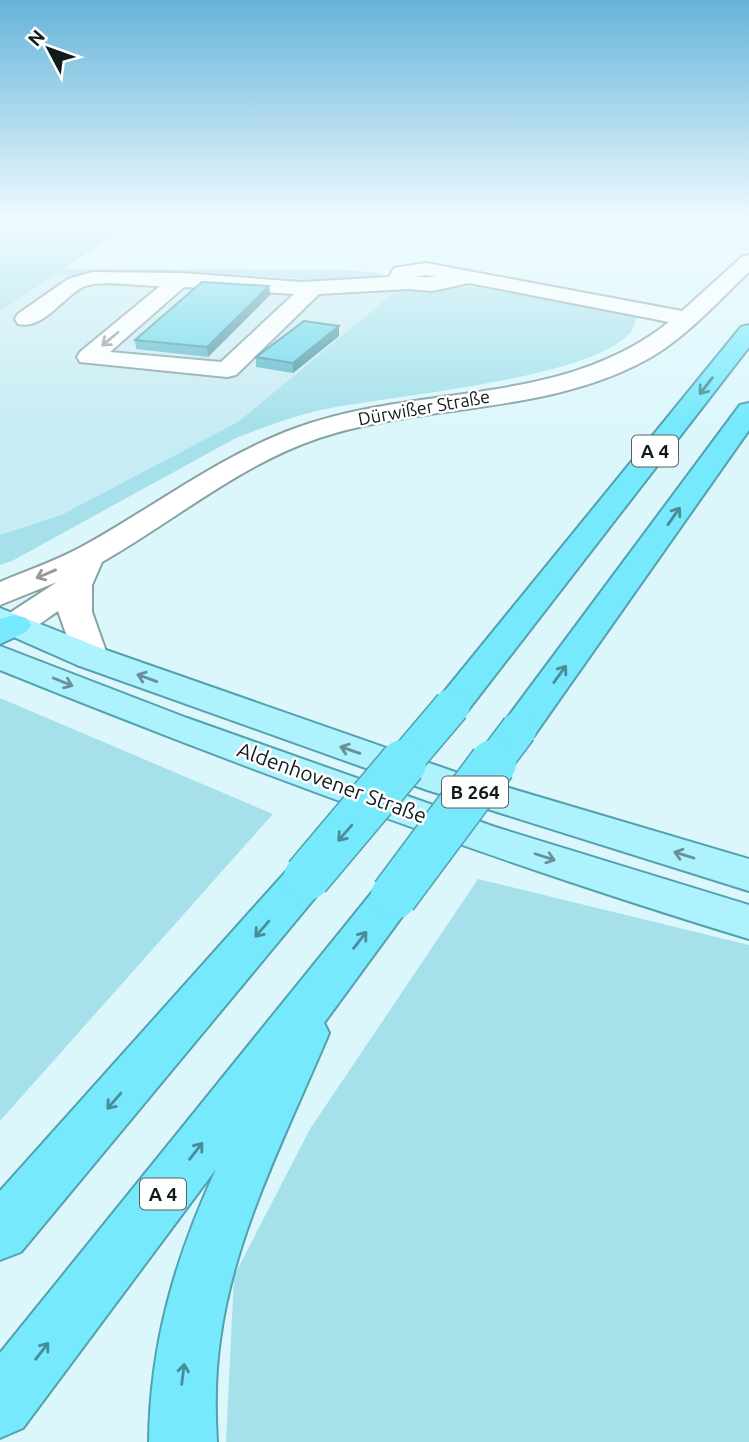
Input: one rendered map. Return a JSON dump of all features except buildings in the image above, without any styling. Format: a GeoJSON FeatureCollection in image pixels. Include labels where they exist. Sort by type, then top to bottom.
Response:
{"type":"FeatureCollection","features":[{"type":"Feature","properties":{"kind":"highway","name":"A 4"},"geometry":{"type":"LineString","coordinates":[[0,1233],[452,706],[749,332]]}},
{"type":"Feature","properties":{"kind":"highway","name":"A 4"},"geometry":{"type":"LineString","coordinates":[[0,1405],[394,896],[519,729],[749,411]]}},
{"type":"Feature","properties":{"kind":"highway"},"geometry":{"type":"LineString","coordinates":[[183,1442],[181,1384],[188,1332],[213,1247],[326,983]]}},
{"type":"Feature","properties":{"kind":"main road","name":"Aldenhovener Straße"},"geometry":{"type":"LineString","coordinates":[[3,626],[441,781],[749,876]]}},
{"type":"Feature","properties":{"kind":"main road","name":"Aldenhovener Straße"},"geometry":{"type":"LineString","coordinates":[[3,626],[173,726],[480,837],[749,922]]}},
{"type":"Feature","properties":{"kind":"street"},"geometry":{"type":"LineString","coordinates":[[26,319],[70,288]]}},
{"type":"Feature","properties":{"kind":"street"},"geometry":{"type":"LineString","coordinates":[[170,288],[89,357],[227,370],[314,288]]}},
{"type":"Feature","properties":{"kind":"street"},"geometry":{"type":"LineString","coordinates":[[530,288],[628,304],[685,318]]}},
{"type":"Feature","properties":{"kind":"street","name":"Dürwißer Straße"},"geometry":{"type":"LineString","coordinates":[[3,626],[93,554],[281,443],[346,422],[582,378],[634,357],[718,288]]}},
{"type":"Feature","properties":{"kind":"street","name":"Dürwißer Straße"},"geometry":{"type":"LineString","coordinates":[[3,626],[75,584],[93,554]]}},
{"type":"Feature","properties":{"kind":"street"},"geometry":{"type":"LineString","coordinates":[[75,584],[75,612],[90,657]]}},
{"type":"Feature","properties":{"kind":"shaded area"},"geometry":{"type":"Polygon","coordinates":[[[0,288],[34,288],[0,311],[0,288]]]}},
{"type":"Feature","properties":{"kind":"shaded area"},"geometry":{"type":"Polygon","coordinates":[[[33,288],[395,288],[397,291],[238,422],[61,515],[0,535],[0,311],[33,288]]]}},
{"type":"Feature","properties":{"kind":"shaded area"},"geometry":{"type":"Polygon","coordinates":[[[395,288],[485,288],[618,311],[636,317],[631,332],[608,349],[574,363],[485,384],[321,410],[256,430],[234,439],[12,561],[0,565],[0,535],[61,515],[238,422],[396,291],[395,288]]]}},
{"type":"Feature","properties":{"kind":"shaded area"},"geometry":{"type":"Polygon","coordinates":[[[0,698],[273,814],[0,1121],[0,698]]]}},
{"type":"Feature","properties":{"kind":"shaded area"},"geometry":{"type":"Polygon","coordinates":[[[478,879],[749,945],[749,1442],[226,1442],[234,1276],[310,1129],[478,879]]]}}]}
